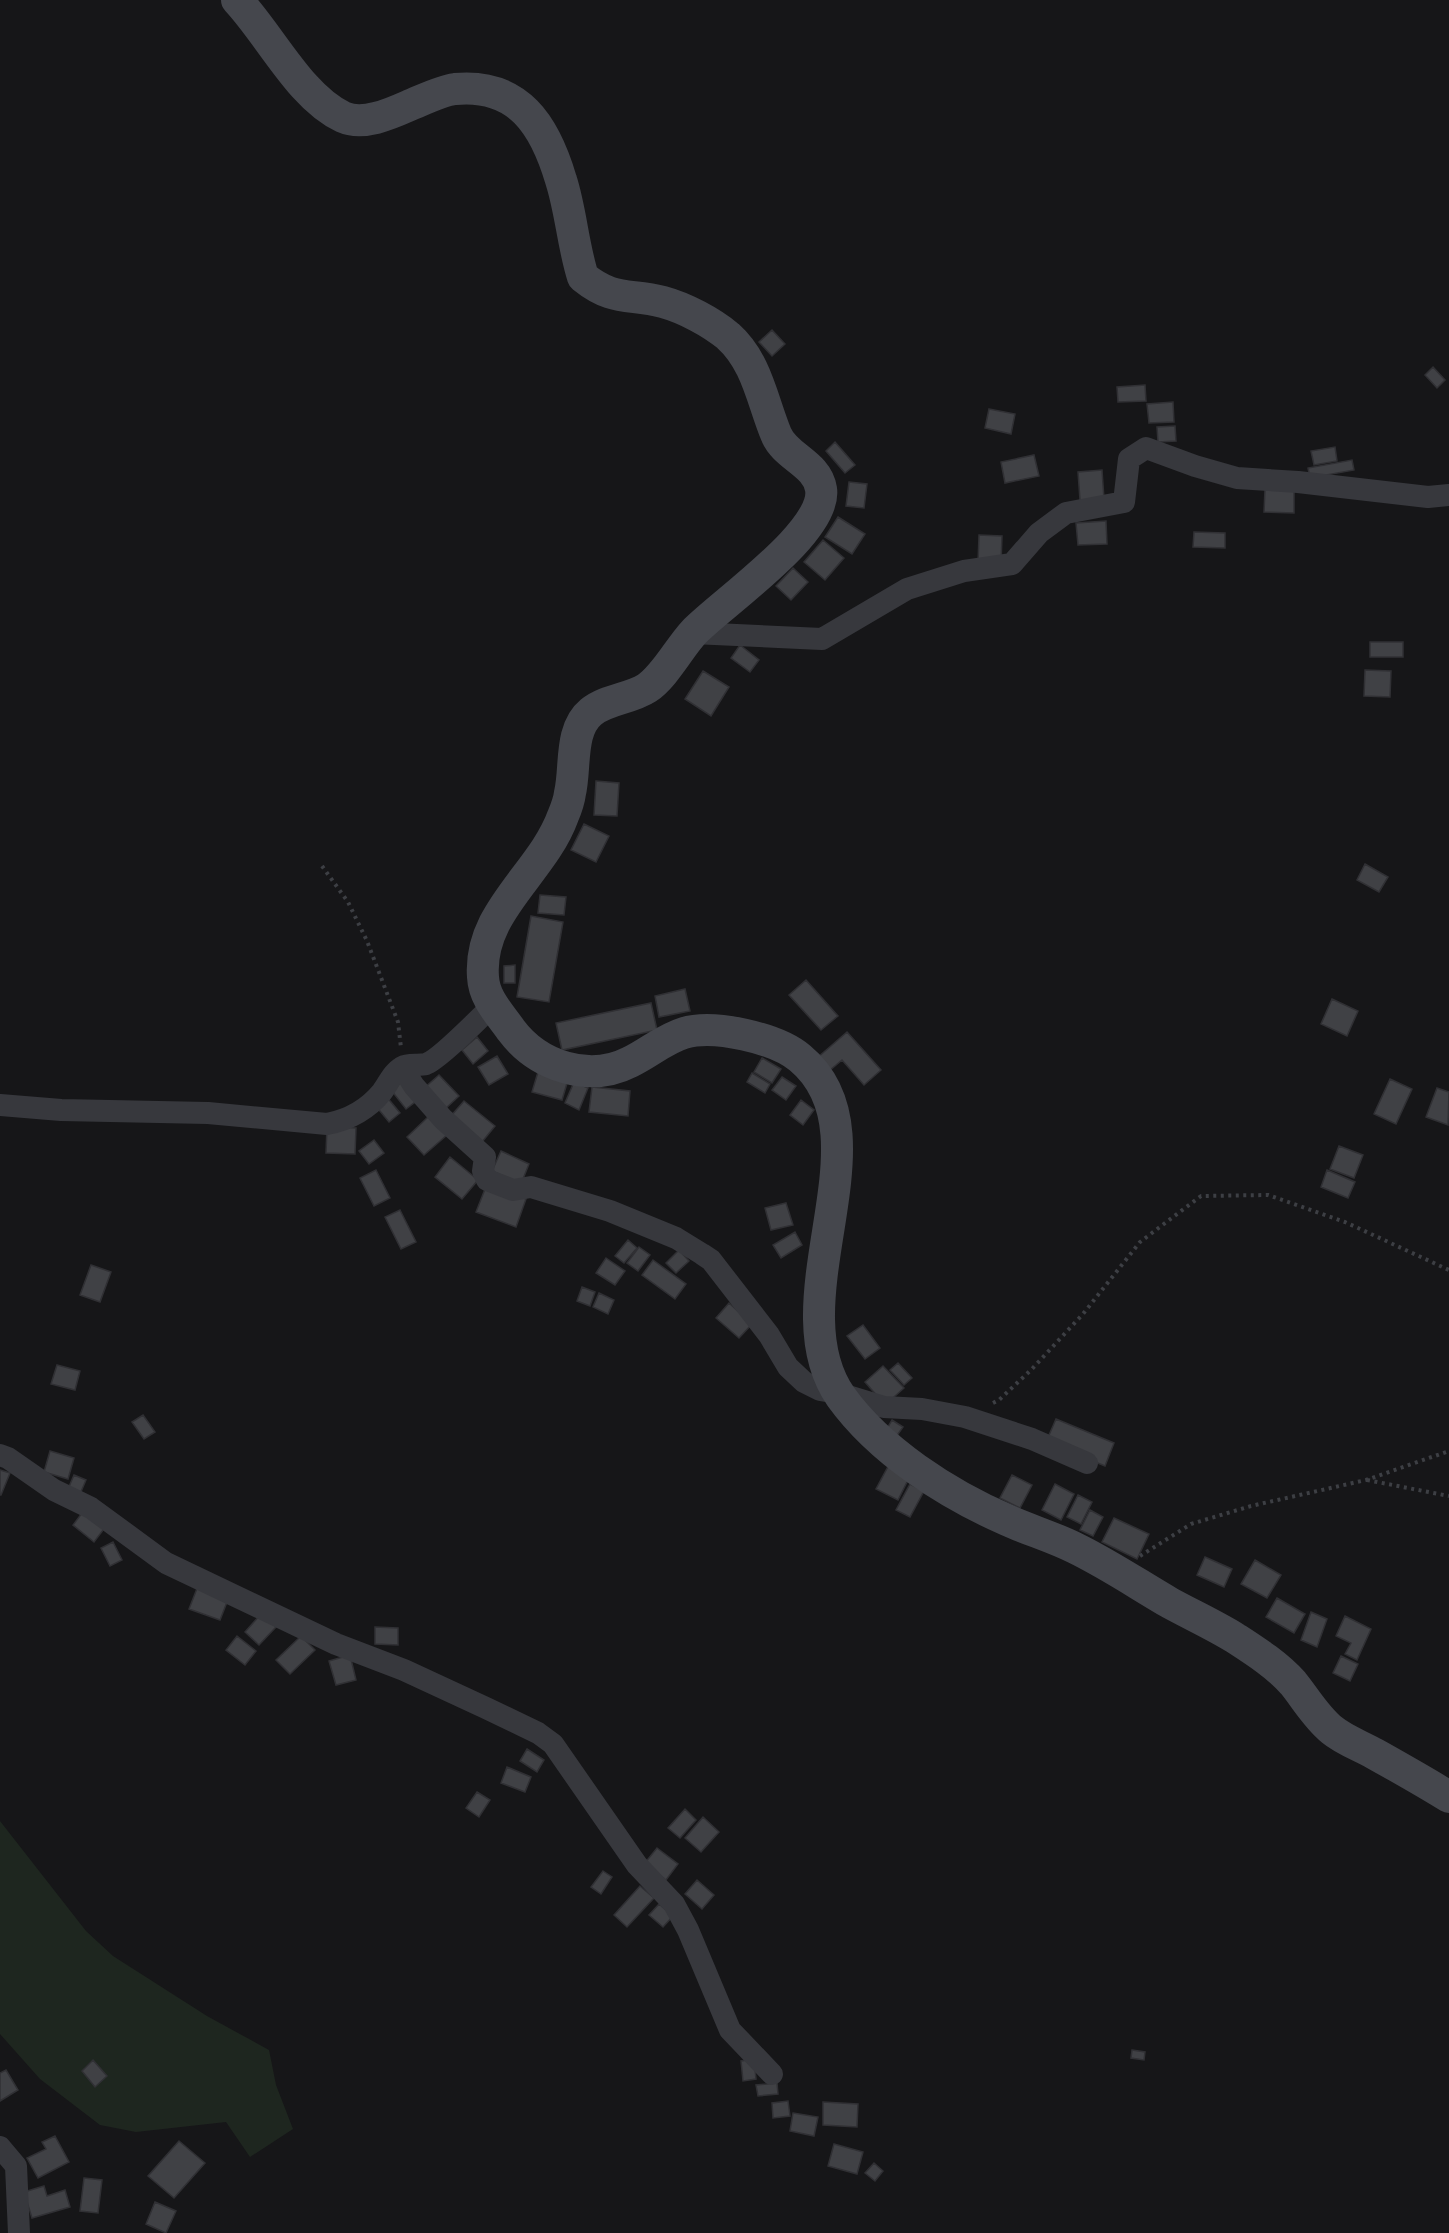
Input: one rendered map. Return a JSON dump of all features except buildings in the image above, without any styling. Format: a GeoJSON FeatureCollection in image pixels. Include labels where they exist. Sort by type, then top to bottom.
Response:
{"type":"FeatureCollection","features":[{"type":"Feature","properties":{"kind":"street"},"geometry":{"type":"LineString","coordinates":[[0,1105],[61,1110],[208,1113],[327,1124],[342,1121],[360,1112],[381,1093],[391,1077],[402,1067],[426,1064],[445,1050],[489,1009],[482,974],[488,932],[552,841],[572,789],[574,755],[579,729],[586,714],[651,686],[693,633],[765,571],[791,544],[819,508],[822,493],[817,478],[808,466],[779,443],[767,405],[745,355],[726,334],[694,315],[666,303],[613,295],[594,286],[583,277],[562,180],[535,120],[512,98],[480,89],[453,89],[383,115],[359,120],[345,118],[328,109],[305,88],[255,19],[237,0]]}},
{"type":"Feature","properties":{"kind":"street"},"geometry":{"type":"LineString","coordinates":[[693,633],[822,639],[907,589],[964,571],[1012,564],[1039,533],[1066,513],[1124,502],[1130,459],[1146,448],[1237,478],[1298,482],[1428,498],[1449,495]]}},
{"type":"Feature","properties":{"kind":"street"},"geometry":{"type":"LineString","coordinates":[[486,995],[518,1040],[539,1057],[561,1066],[587,1072],[611,1071],[634,1061],[682,1033],[705,1029],[754,1035],[782,1045],[802,1059],[819,1078],[833,1106],[838,1138],[818,1311],[822,1351],[838,1393],[879,1438],[933,1480],[959,1497],[1007,1521],[1073,1547],[1233,1637],[1281,1671],[1318,1716],[1337,1734],[1449,1797]]}},
{"type":"Feature","properties":{"kind":"street"},"geometry":{"type":"LineString","coordinates":[[402,1067],[414,1086],[443,1119],[485,1157],[483,1171],[487,1180],[513,1190],[531,1187],[610,1212],[676,1238],[711,1260],[769,1335],[788,1367],[804,1382],[820,1390],[884,1407],[922,1409],[965,1418],[1032,1439],[1087,1463]]}},
{"type":"Feature","properties":{"kind":"street"},"geometry":{"type":"LineString","coordinates":[[0,1455],[8,1458],[54,1490],[91,1508],[166,1563],[336,1644],[404,1670],[486,1708],[538,1733],[553,1744],[637,1865],[674,1904],[688,1930],[730,2030],[772,2074]]}},
{"type":"Feature","properties":{"kind":"street"},"geometry":{"type":"LineString","coordinates":[[0,2147],[16,2166],[19,2233]]}},
{"type":"Feature","properties":{"kind":"path"},"geometry":{"type":"LineString","coordinates":[[321,866],[348,902],[367,941],[398,1022],[402,1067]]}},
{"type":"Feature","properties":{"kind":"path"},"geometry":{"type":"LineString","coordinates":[[965,1418],[999,1400],[1032,1369],[1083,1314],[1140,1242],[1201,1196],[1268,1195],[1345,1222],[1449,1270]]}},
{"type":"Feature","properties":{"kind":"path"},"geometry":{"type":"LineString","coordinates":[[1116,1571],[1191,1524],[1251,1506],[1366,1480],[1449,1451]]}},
{"type":"Feature","properties":{"kind":"path"},"geometry":{"type":"LineString","coordinates":[[1366,1480],[1449,1496]]}},
{"type":"Feature","properties":{"kind":"shaded area"},"geometry":{"type":"Polygon","coordinates":[[[0,1821],[86,1931],[113,1956],[207,2016],[269,2050],[276,2085],[293,2129],[250,2157],[226,2122],[136,2132],[100,2125],[40,2079],[0,2034],[0,1821]]]}}]}
